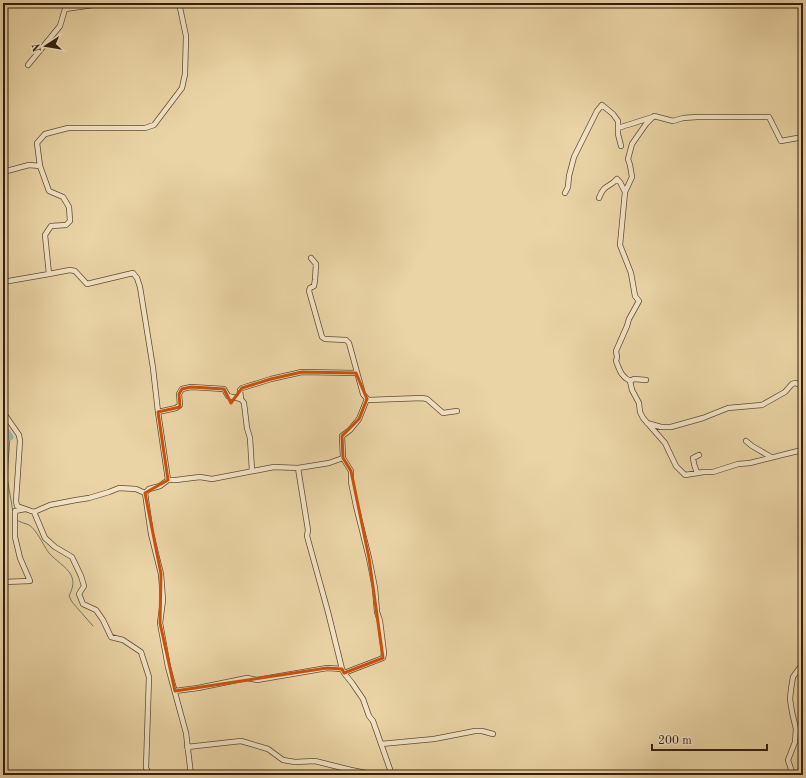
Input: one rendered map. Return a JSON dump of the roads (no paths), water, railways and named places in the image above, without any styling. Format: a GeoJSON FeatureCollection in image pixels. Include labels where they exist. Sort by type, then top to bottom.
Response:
{"type":"FeatureCollection","features":[{"type":"Feature","properties":{"kind":"street"},"geometry":{"type":"LineString","coordinates":[[28,65],[60,26],[66,9],[107,3]]}},
{"type":"Feature","properties":{"kind":"street"},"geometry":{"type":"LineString","coordinates":[[50,274],[45,235],[51,226],[66,225],[70,221],[69,207],[63,197],[49,191],[40,166],[37,143],[45,134],[68,128],[145,128],[154,125],[182,88],[185,74],[186,36],[179,3]]}},
{"type":"Feature","properties":{"kind":"street"},"geometry":{"type":"LineString","coordinates":[[565,193],[568,187],[568,176],[574,157],[597,111],[602,105],[615,116],[618,121],[618,134],[622,146]]}},
{"type":"Feature","properties":{"kind":"street"},"geometry":{"type":"LineString","coordinates":[[646,380],[630,381],[624,377],[619,370],[616,361],[616,350],[628,326],[628,319],[639,301],[635,296],[630,273],[620,246],[625,192],[632,177],[628,159],[632,144],[646,124],[654,116]]}},
{"type":"Feature","properties":{"kind":"street"},"geometry":{"type":"LineString","coordinates":[[618,128],[628,124],[641,122],[654,116],[673,121],[683,118],[697,117],[769,117],[781,141],[803,137]]}},
{"type":"Feature","properties":{"kind":"street"},"geometry":{"type":"LineString","coordinates":[[3,172],[29,165],[40,166]]}},
{"type":"Feature","properties":{"kind":"street"},"geometry":{"type":"LineString","coordinates":[[599,198],[602,191],[608,185],[613,184],[617,179],[625,192]]}},
{"type":"Feature","properties":{"kind":"street"},"geometry":{"type":"LineString","coordinates":[[311,258],[316,264],[314,286],[310,288],[309,291],[322,337],[324,339],[346,340],[349,343],[363,394],[367,399],[422,398],[443,413],[457,411]]}},
{"type":"Feature","properties":{"kind":"street"},"geometry":{"type":"LineString","coordinates":[[3,282],[70,270],[75,271],[87,284],[133,273],[138,278],[153,368],[168,480]]}},
{"type":"Feature","properties":{"kind":"street"},"geometry":{"type":"LineString","coordinates":[[252,471],[250,438],[247,428],[244,403],[241,399],[240,390],[242,388],[302,372],[356,372]]}},
{"type":"Feature","properties":{"kind":"street"},"geometry":{"type":"LineString","coordinates":[[630,381],[643,418],[665,443],[676,466],[684,475],[713,472],[738,464],[750,463],[798,451],[803,452],[803,454]]}},
{"type":"Feature","properties":{"kind":"street"},"geometry":{"type":"LineString","coordinates":[[647,423],[671,427],[703,418],[728,408],[762,406],[785,392],[792,384],[795,383],[803,385]]}},
{"type":"Feature","properties":{"kind":"street"},"geometry":{"type":"LineString","coordinates":[[158,412],[176,408],[180,405],[180,394],[182,389],[191,387],[224,389],[228,396],[241,399]]}},
{"type":"Feature","properties":{"kind":"street"},"geometry":{"type":"LineString","coordinates":[[175,691],[247,678],[258,680],[327,668],[343,671],[383,658],[384,653],[380,621],[377,612],[370,558],[356,506],[351,482],[351,471],[343,458],[342,436],[350,430],[359,419],[367,399]]}},
{"type":"Feature","properties":{"kind":"street"},"geometry":{"type":"LineString","coordinates":[[3,412],[19,435],[20,441],[16,501],[17,506],[34,512],[50,505],[89,498],[119,488],[136,489],[145,493]]}},
{"type":"Feature","properties":{"kind":"street"},"geometry":{"type":"LineString","coordinates":[[746,441],[771,457]]}},
{"type":"Feature","properties":{"kind":"street"},"geometry":{"type":"LineString","coordinates":[[697,473],[694,458],[699,455]]}},
{"type":"Feature","properties":{"kind":"street"},"geometry":{"type":"LineString","coordinates":[[145,493],[148,489],[160,486],[168,480],[200,477],[212,479],[274,467],[298,468],[329,463],[343,458]]}},
{"type":"Feature","properties":{"kind":"street"},"geometry":{"type":"LineString","coordinates":[[298,468],[308,530],[307,536],[343,671],[363,699],[369,716],[373,721],[392,775]]}},
{"type":"Feature","properties":{"kind":"street"},"geometry":{"type":"LineString","coordinates":[[145,493],[151,534],[161,574],[163,600],[160,623],[168,668],[186,733],[191,775]]}},
{"type":"Feature","properties":{"kind":"street"},"geometry":{"type":"LineString","coordinates":[[3,582],[30,581],[20,558],[15,538],[15,511],[26,509]]}},
{"type":"Feature","properties":{"kind":"street"},"geometry":{"type":"LineString","coordinates":[[34,512],[45,538],[55,547],[72,558],[84,586],[79,594],[83,604],[96,610],[103,620],[111,637],[122,640],[142,652],[149,678],[146,768],[150,775]]}},
{"type":"Feature","properties":{"kind":"street"},"geometry":{"type":"LineString","coordinates":[[793,775],[788,760],[795,742],[796,729],[790,698],[794,677],[803,664]]}},
{"type":"Feature","properties":{"kind":"street"},"geometry":{"type":"LineString","coordinates":[[381,744],[434,739],[476,731],[492,734]]}},
{"type":"Feature","properties":{"kind":"street"},"geometry":{"type":"LineString","coordinates":[[187,747],[241,741],[268,749],[283,760],[295,762],[315,761],[376,775]]}},
{"type":"Feature","properties":{"kind":"waterway"},"geometry":{"type":"LineString","coordinates":[[3,427],[10,437]]}},
{"type":"Feature","properties":{"kind":"waterway"},"geometry":{"type":"LineString","coordinates":[[10,437],[7,477],[13,512]]}},
{"type":"Feature","properties":{"kind":"waterway"},"geometry":{"type":"LineString","coordinates":[[17,520],[32,527],[49,553],[69,572],[73,583],[69,596],[72,602],[93,626]]}}]}
